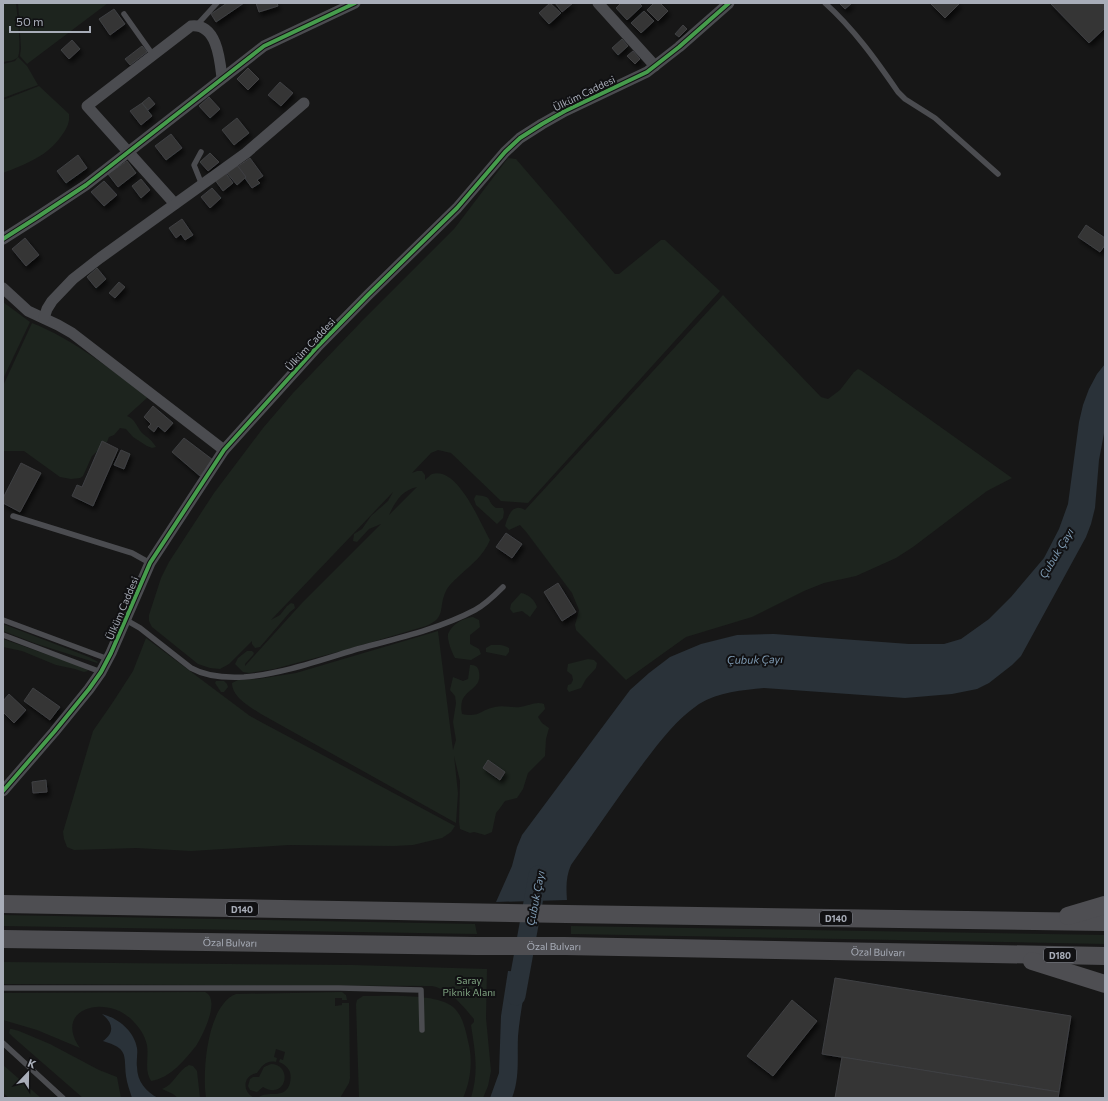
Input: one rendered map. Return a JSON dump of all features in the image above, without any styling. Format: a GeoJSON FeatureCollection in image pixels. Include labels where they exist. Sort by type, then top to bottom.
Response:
{"type":"FeatureCollection","features":[{"type":"Feature","properties":{"kind":"highway","name":"D140"},"geometry":{"type":"LineString","coordinates":[[3,904],[1105,922]]}},
{"type":"Feature","properties":{"kind":"highway"},"geometry":{"type":"LineString","coordinates":[[1052,921],[1105,905]]}},
{"type":"Feature","properties":{"kind":"highway","name":"Özal Bulvarı"},"geometry":{"type":"LineString","coordinates":[[3,939],[565,946],[1105,956]]}},
{"type":"Feature","properties":{"kind":"highway"},"geometry":{"type":"LineString","coordinates":[[1014,955],[1105,984]]}},
{"type":"Feature","properties":{"kind":"street"},"geometry":{"type":"LineString","coordinates":[[3,238],[86,185],[264,46],[354,3]]}},
{"type":"Feature","properties":{"kind":"street"},"geometry":{"type":"LineString","coordinates":[[598,3],[656,66]]}},
{"type":"Feature","properties":{"kind":"street","name":"Ülküm Caddesi"},"geometry":{"type":"LineString","coordinates":[[3,791],[54,732],[101,672],[126,620],[150,563],[224,450],[317,347],[452,213],[505,152],[520,138],[565,111],[628,82],[656,66],[729,3]]}},
{"type":"Feature","properties":{"kind":"street"},"geometry":{"type":"LineString","coordinates":[[175,204],[87,106],[191,26],[203,28],[214,39],[218,51],[222,78]]}},
{"type":"Feature","properties":{"kind":"street"},"geometry":{"type":"LineString","coordinates":[[44,318],[52,301],[73,279],[246,153],[304,103]]}},
{"type":"Feature","properties":{"kind":"street"},"geometry":{"type":"LineString","coordinates":[[3,288],[28,311],[72,333],[224,450]]}},
{"type":"Feature","properties":{"kind":"lane"},"geometry":{"type":"LineString","coordinates":[[197,26],[217,3]]}},
{"type":"Feature","properties":{"kind":"lane"},"geometry":{"type":"LineString","coordinates":[[825,3],[853,31],[868,49],[898,92],[904,98],[936,118],[998,174]]}},
{"type":"Feature","properties":{"kind":"lane"},"geometry":{"type":"LineString","coordinates":[[124,14],[153,55]]}},
{"type":"Feature","properties":{"kind":"lane"},"geometry":{"type":"LineString","coordinates":[[201,152],[194,166],[202,185]]}},
{"type":"Feature","properties":{"kind":"lane"},"geometry":{"type":"LineString","coordinates":[[13,516],[132,553],[150,563]]}},
{"type":"Feature","properties":{"kind":"lane"},"geometry":{"type":"LineString","coordinates":[[126,620],[140,628],[198,672],[213,676],[244,677],[278,672],[427,630],[486,604],[503,587]]}},
{"type":"Feature","properties":{"kind":"lane"},"geometry":{"type":"LineString","coordinates":[[3,620],[108,659]]}},
{"type":"Feature","properties":{"kind":"lane"},"geometry":{"type":"LineString","coordinates":[[3,635],[101,672]]}},
{"type":"Feature","properties":{"kind":"lane"},"geometry":{"type":"LineString","coordinates":[[3,988],[339,988],[421,990],[422,1030]]}},
{"type":"Feature","properties":{"kind":"lane"},"geometry":{"type":"LineString","coordinates":[[3,1044],[62,1098]]}},
{"type":"Feature","properties":{"kind":"green space"},"geometry":{"type":"Polygon","coordinates":[[[3,3],[16,3],[20,47],[17,58],[11,61],[3,62],[3,3]]]}},
{"type":"Feature","properties":{"kind":"green space"},"geometry":{"type":"Polygon","coordinates":[[[18,3],[108,3],[27,64],[20,56],[21,48],[18,3]]]}},
{"type":"Feature","properties":{"kind":"green space"},"geometry":{"type":"Polygon","coordinates":[[[18,57],[27,66],[38,85],[3,98],[3,64],[15,61],[18,57]]]}},
{"type":"Feature","properties":{"kind":"green space"},"geometry":{"type":"Polygon","coordinates":[[[39,86],[69,114],[68,125],[50,149],[28,163],[3,173],[3,100],[39,86]]]}},
{"type":"Feature","properties":{"kind":"green space"},"geometry":{"type":"Polygon","coordinates":[[[508,158],[516,159],[615,274],[619,274],[661,240],[665,240],[720,291],[528,503],[501,501],[451,453],[438,450],[431,453],[412,473],[422,471],[425,475],[425,480],[432,474],[442,474],[451,479],[467,498],[490,540],[481,555],[448,587],[444,595],[440,615],[433,623],[345,650],[274,669],[249,673],[243,672],[235,664],[238,658],[247,651],[252,651],[254,653],[245,666],[302,603],[381,524],[369,529],[357,542],[353,541],[354,534],[362,529],[371,516],[388,501],[393,492],[271,620],[280,615],[291,603],[294,604],[295,608],[260,647],[255,648],[252,641],[229,664],[220,669],[210,668],[198,664],[152,627],[149,621],[149,615],[161,578],[169,562],[214,493],[263,428],[293,393],[362,321],[454,229],[508,158]],[[417,487],[407,491],[400,497],[389,515],[417,487]]]}},
{"type":"Feature","properties":{"kind":"green space"},"geometry":{"type":"Polygon","coordinates":[[[723,295],[821,397],[828,399],[840,390],[858,369],[1012,478],[987,491],[913,547],[896,558],[856,576],[824,583],[804,591],[752,617],[686,637],[626,680],[576,630],[575,625],[579,610],[572,593],[527,533],[520,525],[509,530],[505,526],[512,511],[517,508],[525,510],[723,295]]]}},
{"type":"Feature","properties":{"kind":"green space"},"geometry":{"type":"Polygon","coordinates":[[[3,302],[30,322],[3,379],[3,302]]]}},
{"type":"Feature","properties":{"kind":"green space"},"geometry":{"type":"Polygon","coordinates":[[[32,323],[78,347],[148,397],[127,416],[134,421],[142,433],[151,440],[156,447],[152,448],[147,446],[133,437],[126,429],[120,428],[114,435],[109,437],[107,442],[92,456],[83,476],[80,478],[71,479],[60,477],[24,451],[3,451],[3,386],[32,323]]]}},
{"type":"Feature","properties":{"kind":"green space"},"geometry":{"type":"Polygon","coordinates":[[[476,495],[488,498],[496,508],[503,508],[503,518],[497,524],[476,505],[474,499],[476,495]]]}},
{"type":"Feature","properties":{"kind":"green space"},"geometry":{"type":"Polygon","coordinates":[[[521,593],[531,598],[537,607],[530,617],[522,611],[513,613],[510,609],[511,604],[521,593]]]}},
{"type":"Feature","properties":{"kind":"green space"},"geometry":{"type":"Polygon","coordinates":[[[473,617],[479,620],[480,627],[470,635],[470,644],[479,649],[481,654],[471,660],[455,658],[451,650],[448,634],[452,627],[458,622],[473,617]]]}},
{"type":"Feature","properties":{"kind":"green space"},"geometry":{"type":"Polygon","coordinates":[[[3,624],[89,657],[98,662],[97,663],[37,644],[3,631],[3,624]]]}},
{"type":"Feature","properties":{"kind":"green space"},"geometry":{"type":"Polygon","coordinates":[[[438,631],[453,750],[456,740],[453,722],[456,703],[455,696],[450,690],[453,677],[463,681],[468,679],[470,665],[477,667],[479,670],[479,677],[476,685],[467,693],[462,701],[462,714],[472,715],[498,706],[517,707],[535,703],[544,704],[545,709],[538,717],[542,723],[549,728],[546,739],[545,756],[528,773],[523,789],[517,798],[505,801],[496,813],[492,832],[485,835],[474,832],[470,833],[460,829],[460,781],[454,756],[458,793],[456,823],[261,714],[242,701],[235,693],[233,688],[232,683],[238,680],[258,679],[296,673],[438,631]]]}},
{"type":"Feature","properties":{"kind":"green space"},"geometry":{"type":"Polygon","coordinates":[[[146,638],[250,716],[455,826],[451,832],[442,838],[413,845],[289,845],[191,851],[136,848],[74,850],[67,847],[63,832],[93,731],[133,671],[146,638]]]}},
{"type":"Feature","properties":{"kind":"green space"},"geometry":{"type":"Polygon","coordinates":[[[3,639],[86,668],[88,671],[84,672],[56,665],[22,651],[3,647],[3,639]]]}},
{"type":"Feature","properties":{"kind":"green space"},"geometry":{"type":"Polygon","coordinates":[[[491,645],[505,646],[509,648],[509,652],[506,656],[486,652],[486,648],[491,645]]]}},
{"type":"Feature","properties":{"kind":"green space"},"geometry":{"type":"Polygon","coordinates":[[[588,659],[594,660],[597,663],[596,668],[586,679],[581,688],[569,692],[567,689],[568,685],[571,684],[573,680],[572,675],[567,671],[568,664],[588,659]]]}},
{"type":"Feature","properties":{"kind":"green space"},"geometry":{"type":"Polygon","coordinates":[[[216,681],[224,681],[227,684],[228,687],[224,692],[221,692],[215,683],[216,681]]]}},
{"type":"Feature","properties":{"kind":"green space"},"geometry":{"type":"Polygon","coordinates":[[[3,915],[475,924],[477,934],[3,926],[3,915]]]}},
{"type":"Feature","properties":{"kind":"green space"},"geometry":{"type":"Polygon","coordinates":[[[571,926],[1105,935],[1105,944],[571,934],[571,926]]]}},
{"type":"Feature","properties":{"kind":"green space","name":"Saray Piknik Alanı"},"geometry":{"type":"Polygon","coordinates":[[[3,962],[353,965],[487,969],[486,1018],[491,1071],[488,1086],[483,1098],[471,1098],[476,1070],[471,1025],[474,1022],[474,1019],[460,1003],[445,991],[432,986],[3,984],[3,962]]]}},
{"type":"Feature","properties":{"kind":"green space"},"geometry":{"type":"Polygon","coordinates":[[[205,992],[209,996],[211,1009],[203,1034],[196,1046],[171,1072],[151,1081],[148,1073],[147,1045],[145,1038],[136,1024],[122,1012],[110,1008],[97,1007],[86,1009],[78,1014],[73,1023],[73,1034],[80,1048],[37,1030],[3,1020],[3,993],[205,992]]]}},
{"type":"Feature","properties":{"kind":"green space"},"geometry":{"type":"Polygon","coordinates":[[[342,992],[346,995],[347,1000],[335,998],[335,1006],[342,1005],[342,1003],[349,1003],[350,1078],[349,1083],[340,1098],[258,1098],[266,1094],[284,1092],[290,1083],[291,1076],[289,1070],[285,1065],[279,1062],[280,1059],[283,1060],[285,1052],[276,1049],[274,1057],[277,1058],[276,1062],[265,1064],[257,1073],[252,1074],[246,1080],[246,1088],[248,1092],[255,1098],[206,1098],[205,1072],[209,1040],[219,1011],[226,1001],[236,994],[342,992]]]}},
{"type":"Feature","properties":{"kind":"green space"},"geometry":{"type":"Polygon","coordinates":[[[363,996],[423,997],[435,999],[453,1007],[463,1022],[470,1048],[470,1070],[468,1084],[463,1098],[359,1098],[356,1004],[357,1000],[363,996]]]}},
{"type":"Feature","properties":{"kind":"green space"},"geometry":{"type":"Polygon","coordinates":[[[10,1029],[19,1031],[50,1044],[99,1070],[117,1077],[121,1098],[83,1098],[13,1037],[9,1033],[10,1029]]]}},
{"type":"Feature","properties":{"kind":"green space"},"geometry":{"type":"Polygon","coordinates":[[[271,1064],[278,1066],[282,1070],[284,1081],[282,1086],[271,1090],[263,1087],[257,1092],[250,1090],[248,1086],[250,1079],[253,1077],[259,1077],[264,1067],[271,1064]]]}},
{"type":"Feature","properties":{"kind":"green space"},"geometry":{"type":"Polygon","coordinates":[[[3,1065],[41,1098],[9,1098],[3,1093],[3,1065]]]}},
{"type":"Feature","properties":{"kind":"green space"},"geometry":{"type":"Polygon","coordinates":[[[189,1065],[193,1066],[197,1071],[200,1098],[178,1098],[162,1089],[170,1084],[181,1071],[189,1065]]]}},
{"type":"Feature","properties":{"kind":"water"},"geometry":{"type":"Polygon","coordinates":[[[1105,364],[1105,428],[1099,460],[1095,508],[1091,524],[1086,537],[1021,656],[1012,665],[989,683],[977,689],[952,694],[905,698],[764,688],[731,692],[706,700],[676,723],[663,738],[626,787],[571,865],[568,873],[566,891],[567,900],[496,902],[512,866],[522,835],[630,690],[670,657],[701,644],[737,635],[774,634],[909,644],[944,644],[961,639],[989,619],[1011,597],[1044,558],[1059,529],[1068,504],[1079,422],[1083,405],[1097,374],[1105,364]]]}},
{"type":"Feature","properties":{"kind":"water"},"geometry":{"type":"Polygon","coordinates":[[[508,971],[529,972],[522,1004],[518,1036],[518,1067],[516,1083],[512,1098],[490,1098],[499,1073],[501,1016],[508,971]]]}},
{"type":"Feature","properties":{"kind":"water"},"geometry":{"type":"Polygon","coordinates":[[[102,1014],[119,1022],[133,1036],[137,1048],[137,1072],[140,1081],[150,1093],[158,1098],[132,1098],[126,1079],[123,1053],[117,1047],[103,1041],[110,1034],[111,1027],[108,1020],[102,1014]]]}},
{"type":"Feature","properties":{"kind":"building"},"geometry":{"type":"Polygon","coordinates":[[[227,3],[244,3],[216,22],[211,14],[227,3]]]}},
{"type":"Feature","properties":{"kind":"building"},"geometry":{"type":"Polygon","coordinates":[[[256,3],[277,3],[278,6],[259,12],[256,3]]]}},
{"type":"Feature","properties":{"kind":"building"},"geometry":{"type":"Polygon","coordinates":[[[550,3],[561,13],[549,24],[539,13],[550,3]]]}},
{"type":"Feature","properties":{"kind":"building"},"geometry":{"type":"Polygon","coordinates":[[[555,3],[573,3],[562,12],[555,3]]]}},
{"type":"Feature","properties":{"kind":"building"},"geometry":{"type":"Polygon","coordinates":[[[621,3],[639,3],[642,6],[627,20],[616,8],[621,3]]]}},
{"type":"Feature","properties":{"kind":"building"},"geometry":{"type":"Polygon","coordinates":[[[654,3],[660,3],[668,11],[658,21],[647,10],[654,3]]]}},
{"type":"Feature","properties":{"kind":"building"},"geometry":{"type":"Polygon","coordinates":[[[839,3],[852,3],[845,9],[839,3]]]}},
{"type":"Feature","properties":{"kind":"building"},"geometry":{"type":"Polygon","coordinates":[[[930,3],[958,3],[959,4],[945,18],[930,3]]]}},
{"type":"Feature","properties":{"kind":"building"},"geometry":{"type":"Polygon","coordinates":[[[1050,3],[1105,3],[1105,28],[1089,43],[1050,3]]]}},
{"type":"Feature","properties":{"kind":"building"},"geometry":{"type":"Polygon","coordinates":[[[114,9],[125,24],[110,35],[99,19],[114,9]]]}},
{"type":"Feature","properties":{"kind":"building"},"geometry":{"type":"Polygon","coordinates":[[[644,11],[654,21],[641,33],[631,23],[644,11]]]}},
{"type":"Feature","properties":{"kind":"building"},"geometry":{"type":"Polygon","coordinates":[[[683,25],[687,29],[679,37],[675,34],[683,25]]]}},
{"type":"Feature","properties":{"kind":"building"},"geometry":{"type":"Polygon","coordinates":[[[622,39],[628,46],[618,55],[612,48],[622,39]]]}},
{"type":"Feature","properties":{"kind":"building"},"geometry":{"type":"Polygon","coordinates":[[[72,40],[80,49],[69,59],[61,50],[72,40]]]}},
{"type":"Feature","properties":{"kind":"building"},"geometry":{"type":"Polygon","coordinates":[[[142,46],[147,52],[130,65],[125,59],[142,46]]]}},
{"type":"Feature","properties":{"kind":"building"},"geometry":{"type":"Polygon","coordinates":[[[633,51],[640,59],[635,64],[627,56],[633,51]]]}},
{"type":"Feature","properties":{"kind":"building"},"geometry":{"type":"Polygon","coordinates":[[[248,68],[259,79],[248,90],[237,79],[248,68]]]}},
{"type":"Feature","properties":{"kind":"building"},"geometry":{"type":"Polygon","coordinates":[[[280,82],[293,93],[281,106],[268,95],[280,82]]]}},
{"type":"Feature","properties":{"kind":"building"},"geometry":{"type":"Polygon","coordinates":[[[149,97],[155,104],[148,110],[142,103],[149,97]]]}},
{"type":"Feature","properties":{"kind":"building"},"geometry":{"type":"Polygon","coordinates":[[[209,97],[220,109],[210,118],[199,106],[209,97]]]}},
{"type":"Feature","properties":{"kind":"building"},"geometry":{"type":"Polygon","coordinates":[[[142,103],[152,116],[141,125],[130,111],[142,103]]]}},
{"type":"Feature","properties":{"kind":"building"},"geometry":{"type":"Polygon","coordinates":[[[237,118],[249,133],[234,145],[222,130],[237,118]]]}},
{"type":"Feature","properties":{"kind":"building"},"geometry":{"type":"Polygon","coordinates":[[[171,134],[182,148],[166,160],[155,146],[171,134]]]}},
{"type":"Feature","properties":{"kind":"building"},"geometry":{"type":"Polygon","coordinates":[[[210,153],[219,162],[208,171],[200,162],[210,153]]]}},
{"type":"Feature","properties":{"kind":"building"},"geometry":{"type":"Polygon","coordinates":[[[78,155],[87,168],[66,183],[57,171],[78,155]]]}},
{"type":"Feature","properties":{"kind":"building"},"geometry":{"type":"Polygon","coordinates":[[[250,158],[263,176],[257,180],[260,183],[252,188],[237,167],[250,158]]]}},
{"type":"Feature","properties":{"kind":"building"},"geometry":{"type":"Polygon","coordinates":[[[127,161],[136,173],[118,187],[108,174],[127,161]]]}},
{"type":"Feature","properties":{"kind":"building"},"geometry":{"type":"Polygon","coordinates":[[[237,165],[246,177],[237,185],[227,173],[237,165]]]}},
{"type":"Feature","properties":{"kind":"building"},"geometry":{"type":"Polygon","coordinates":[[[225,172],[233,183],[223,191],[215,180],[225,172]]]}},
{"type":"Feature","properties":{"kind":"building"},"geometry":{"type":"Polygon","coordinates":[[[141,179],[150,190],[141,198],[132,186],[141,179]]]}},
{"type":"Feature","properties":{"kind":"building"},"geometry":{"type":"Polygon","coordinates":[[[104,181],[117,195],[104,206],[91,192],[104,181]]]}},
{"type":"Feature","properties":{"kind":"building"},"geometry":{"type":"Polygon","coordinates":[[[212,188],[221,198],[210,208],[201,197],[212,188]]]}},
{"type":"Feature","properties":{"kind":"building"},"geometry":{"type":"Polygon","coordinates":[[[182,219],[193,235],[185,240],[181,234],[176,238],[169,228],[182,219]]]}},
{"type":"Feature","properties":{"kind":"building"},"geometry":{"type":"Polygon","coordinates":[[[1086,225],[1105,238],[1105,245],[1100,252],[1078,237],[1086,225]]]}},
{"type":"Feature","properties":{"kind":"building"},"geometry":{"type":"Polygon","coordinates":[[[25,238],[39,255],[26,266],[12,249],[25,238]]]}},
{"type":"Feature","properties":{"kind":"building"},"geometry":{"type":"Polygon","coordinates":[[[97,268],[106,279],[96,288],[87,277],[97,268]]]}},
{"type":"Feature","properties":{"kind":"building"},"geometry":{"type":"Polygon","coordinates":[[[119,282],[125,287],[115,298],[109,293],[119,282]]]}},
{"type":"Feature","properties":{"kind":"building"},"geometry":{"type":"Polygon","coordinates":[[[153,406],[173,423],[165,432],[158,426],[154,432],[148,427],[151,424],[144,417],[153,406]]]}},
{"type":"Feature","properties":{"kind":"building"},"geometry":{"type":"Polygon","coordinates":[[[184,438],[213,460],[200,476],[172,452],[184,438]]]}},
{"type":"Feature","properties":{"kind":"building"},"geometry":{"type":"Polygon","coordinates":[[[102,441],[118,449],[93,506],[72,496],[77,485],[82,487],[102,441]]]}},
{"type":"Feature","properties":{"kind":"building"},"geometry":{"type":"Polygon","coordinates":[[[121,450],[130,454],[124,469],[114,465],[121,450]]]}},
{"type":"Feature","properties":{"kind":"building"},"geometry":{"type":"Polygon","coordinates":[[[21,463],[41,473],[20,512],[3,503],[3,498],[21,463]]]}},
{"type":"Feature","properties":{"kind":"building"},"geometry":{"type":"Polygon","coordinates":[[[506,533],[522,544],[512,558],[496,547],[506,533]]]}},
{"type":"Feature","properties":{"kind":"building"},"geometry":{"type":"Polygon","coordinates":[[[558,583],[576,612],[562,621],[544,592],[558,583]]]}},
{"type":"Feature","properties":{"kind":"building"},"geometry":{"type":"Polygon","coordinates":[[[33,688],[60,707],[50,720],[24,701],[33,688]]]}},
{"type":"Feature","properties":{"kind":"building"},"geometry":{"type":"Polygon","coordinates":[[[9,694],[26,710],[14,723],[3,712],[3,701],[9,694]]]}},
{"type":"Feature","properties":{"kind":"building"},"geometry":{"type":"Polygon","coordinates":[[[488,760],[505,772],[500,780],[483,768],[488,760]]]}},
{"type":"Feature","properties":{"kind":"building"},"geometry":{"type":"Polygon","coordinates":[[[46,780],[47,792],[33,793],[32,782],[46,780]]]}},
{"type":"Feature","properties":{"kind":"building"},"geometry":{"type":"Polygon","coordinates":[[[835,978],[1071,1016],[1059,1092],[822,1054],[835,978]]]}},
{"type":"Feature","properties":{"kind":"building"},"geometry":{"type":"Polygon","coordinates":[[[792,1000],[817,1021],[773,1076],[747,1056],[792,1000]]]}},
{"type":"Feature","properties":{"kind":"building"},"geometry":{"type":"Polygon","coordinates":[[[842,1057],[1059,1092],[1058,1098],[835,1098],[842,1057]]]}},
{"type":"Feature","properties":{"kind":"waterway","name":"Çubuk Çayı"},"geometry":{"type":"LineString","coordinates":[[516,996],[538,875]]}},
{"type":"Feature","properties":{"kind":"cycle path"},"geometry":{"type":"LineString","coordinates":[[3,239],[86,185],[264,46],[355,3]]}},
{"type":"Feature","properties":{"kind":"cycle path"},"geometry":{"type":"LineString","coordinates":[[3,791],[54,732],[101,672],[111,653],[150,563],[224,450],[317,347],[457,208],[505,152],[520,138],[565,111],[647,72],[679,47],[729,3]]}}]}
